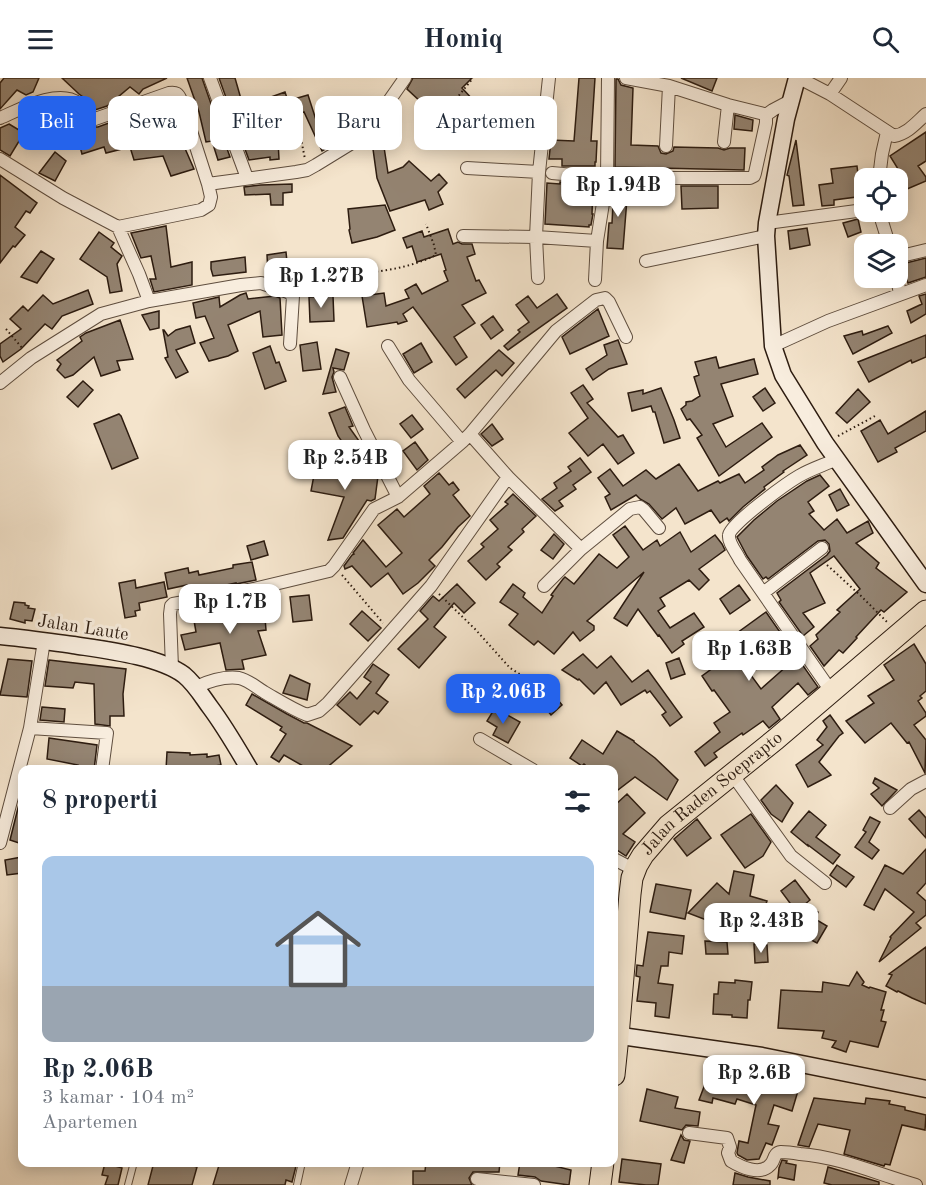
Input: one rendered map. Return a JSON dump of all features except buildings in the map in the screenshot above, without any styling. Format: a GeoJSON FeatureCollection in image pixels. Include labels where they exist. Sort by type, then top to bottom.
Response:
{"type":"FeatureCollection","features":[{"type":"Feature","properties":{"kind":"highway","name":"Jalan Raden Soeprapto"},"geometry":{"type":"LineString","coordinates":[[618,985],[620,935],[635,870],[643,855],[668,826],[776,739],[926,611]]}},
{"type":"Feature","properties":{"kind":"highway"},"geometry":{"type":"LineString","coordinates":[[600,1185],[602,1167]]}},
{"type":"Feature","properties":{"kind":"street"},"geometry":{"type":"LineString","coordinates":[[210,78],[247,178]]}},
{"type":"Feature","properties":{"kind":"street"},"geometry":{"type":"LineString","coordinates":[[208,183],[307,170],[360,138],[375,121],[405,78]]}},
{"type":"Feature","properties":{"kind":"street"},"geometry":{"type":"LineString","coordinates":[[547,96],[549,78]]}},
{"type":"Feature","properties":{"kind":"street"},"geometry":{"type":"LineString","coordinates":[[595,280],[597,241],[607,178],[608,78]]}},
{"type":"Feature","properties":{"kind":"street"},"geometry":{"type":"LineString","coordinates":[[626,78],[669,86],[766,116]]}},
{"type":"Feature","properties":{"kind":"street"},"geometry":{"type":"LineString","coordinates":[[926,114],[902,134],[894,136],[830,94],[799,78],[790,101],[783,130],[767,230],[773,346],[783,375],[825,443],[926,584]]}},
{"type":"Feature","properties":{"kind":"street"},"geometry":{"type":"LineString","coordinates":[[830,94],[841,78]]}},
{"type":"Feature","properties":{"kind":"street"},"geometry":{"type":"LineString","coordinates":[[666,146],[669,86]]}},
{"type":"Feature","properties":{"kind":"street"},"geometry":{"type":"LineString","coordinates":[[0,118],[29,104],[58,98],[79,103],[88,116],[95,119],[169,93],[178,94],[182,99],[208,183],[211,197],[209,205],[204,209],[118,227]]}},
{"type":"Feature","properties":{"kind":"street"},"geometry":{"type":"LineString","coordinates":[[467,168],[607,178],[750,178],[755,173],[766,116],[772,110],[790,101]]}},
{"type":"Feature","properties":{"kind":"street"},"geometry":{"type":"LineString","coordinates":[[724,142],[728,105]]}},
{"type":"Feature","properties":{"kind":"street"},"geometry":{"type":"LineString","coordinates":[[880,168],[887,132]]}},
{"type":"Feature","properties":{"kind":"street"},"geometry":{"type":"LineString","coordinates":[[538,278],[536,237],[545,173],[545,150]]}},
{"type":"Feature","properties":{"kind":"street"},"geometry":{"type":"LineString","coordinates":[[0,159],[81,208],[118,227],[149,301]]}},
{"type":"Feature","properties":{"kind":"street"},"geometry":{"type":"LineString","coordinates":[[646,261],[767,230],[854,212]]}},
{"type":"Feature","properties":{"kind":"street"},"geometry":{"type":"LineString","coordinates":[[463,236],[597,241]]}},
{"type":"Feature","properties":{"kind":"street"},"geometry":{"type":"LineString","coordinates":[[908,254],[926,250]]}},
{"type":"Feature","properties":{"kind":"street"},"geometry":{"type":"LineString","coordinates":[[0,383],[31,358],[101,314],[149,301],[261,283],[288,292],[293,296],[290,344]]}},
{"type":"Feature","properties":{"kind":"street"},"geometry":{"type":"LineString","coordinates":[[773,346],[828,321],[926,285]]}},
{"type":"Feature","properties":{"kind":"street"},"geometry":{"type":"LineString","coordinates":[[899,288],[900,294]]}},
{"type":"Feature","properties":{"kind":"street"},"geometry":{"type":"LineString","coordinates":[[172,668],[170,614],[173,604],[254,589],[322,573],[334,566],[374,509],[398,497],[466,438],[556,331],[596,300],[605,298],[626,337]]}},
{"type":"Feature","properties":{"kind":"street"},"geometry":{"type":"LineString","coordinates":[[388,346],[409,381],[581,549]]}},
{"type":"Feature","properties":{"kind":"street"},"geometry":{"type":"LineString","coordinates":[[340,377],[398,497]]}},
{"type":"Feature","properties":{"kind":"street"},"geometry":{"type":"LineString","coordinates":[[831,692],[740,560],[729,540],[729,534],[734,525],[799,476],[837,459]]}},
{"type":"Feature","properties":{"kind":"street"},"geometry":{"type":"LineString","coordinates":[[196,687],[208,682],[238,678],[302,713],[307,715],[319,711],[431,586],[508,477]]}},
{"type":"Feature","properties":{"kind":"street"},"geometry":{"type":"LineString","coordinates":[[544,586],[581,549],[630,509],[639,507],[644,510],[659,528]]}},
{"type":"Feature","properties":{"kind":"street"},"geometry":{"type":"LineString","coordinates":[[763,593],[822,548]]}},
{"type":"Feature","properties":{"kind":"street","name":"Jalan Laute"},"geometry":{"type":"LineString","coordinates":[[0,636],[108,650],[138,656],[172,668],[184,675],[196,687],[223,725],[247,765]]}},
{"type":"Feature","properties":{"kind":"street"},"geometry":{"type":"LineString","coordinates":[[20,765],[30,728],[44,641]]}},
{"type":"Feature","properties":{"kind":"street"},"geometry":{"type":"LineString","coordinates":[[30,728],[107,733],[103,765]]}},
{"type":"Feature","properties":{"kind":"street"},"geometry":{"type":"LineString","coordinates":[[480,739],[524,765]]}},
{"type":"Feature","properties":{"kind":"street"},"geometry":{"type":"LineString","coordinates":[[0,843],[18,774]]}},
{"type":"Feature","properties":{"kind":"street"},"geometry":{"type":"LineString","coordinates":[[732,774],[791,856],[825,883]]}},
{"type":"Feature","properties":{"kind":"street"},"geometry":{"type":"LineString","coordinates":[[890,808],[911,789],[926,781]]}},
{"type":"Feature","properties":{"kind":"street"},"geometry":{"type":"LineString","coordinates":[[618,861],[635,870]]}},
{"type":"Feature","properties":{"kind":"street"},"geometry":{"type":"LineString","coordinates":[[618,1035],[762,1056],[926,1089]]}},
{"type":"Feature","properties":{"kind":"street"},"geometry":{"type":"LineString","coordinates":[[689,1132],[727,1138],[731,1161],[747,1168],[762,1170],[766,1168],[779,1152],[806,1154],[828,1157],[916,1185]]}},
{"type":"Feature","properties":{"kind":"street"},"geometry":{"type":"LineString","coordinates":[[351,1185],[356,1167]]}},
{"type":"Feature","properties":{"kind":"street"},"geometry":{"type":"LineString","coordinates":[[477,1179],[534,1185]]}},
{"type":"Feature","properties":{"kind":"street"},"geometry":{"type":"LineString","coordinates":[[922,1185],[926,1182]]}},
{"type":"Feature","properties":{"kind":"lane"},"geometry":{"type":"LineString","coordinates":[[128,1185],[133,1167]]}},
{"type":"Feature","properties":{"kind":"lane"},"geometry":{"type":"LineString","coordinates":[[297,1185],[301,1167]]}},
{"type":"Feature","properties":{"kind":"path"},"geometry":{"type":"LineString","coordinates":[[458,96],[473,78]]}},
{"type":"Feature","properties":{"kind":"path"},"geometry":{"type":"LineString","coordinates":[[303,150],[307,170]]}},
{"type":"Feature","properties":{"kind":"path"},"geometry":{"type":"LineString","coordinates":[[261,283],[300,277],[380,271],[417,263],[436,255],[426,224]]}},
{"type":"Feature","properties":{"kind":"path"},"geometry":{"type":"LineString","coordinates":[[6,329],[31,358]]}},
{"type":"Feature","properties":{"kind":"path"},"geometry":{"type":"LineString","coordinates":[[825,443],[875,416]]}},
{"type":"Feature","properties":{"kind":"path"},"geometry":{"type":"LineString","coordinates":[[827,565],[899,635]]}},
{"type":"Feature","properties":{"kind":"path"},"geometry":{"type":"LineString","coordinates":[[334,566],[391,631]]}},
{"type":"Feature","properties":{"kind":"path"},"geometry":{"type":"LineString","coordinates":[[431,586],[475,629],[510,668],[534,683]]}}]}
